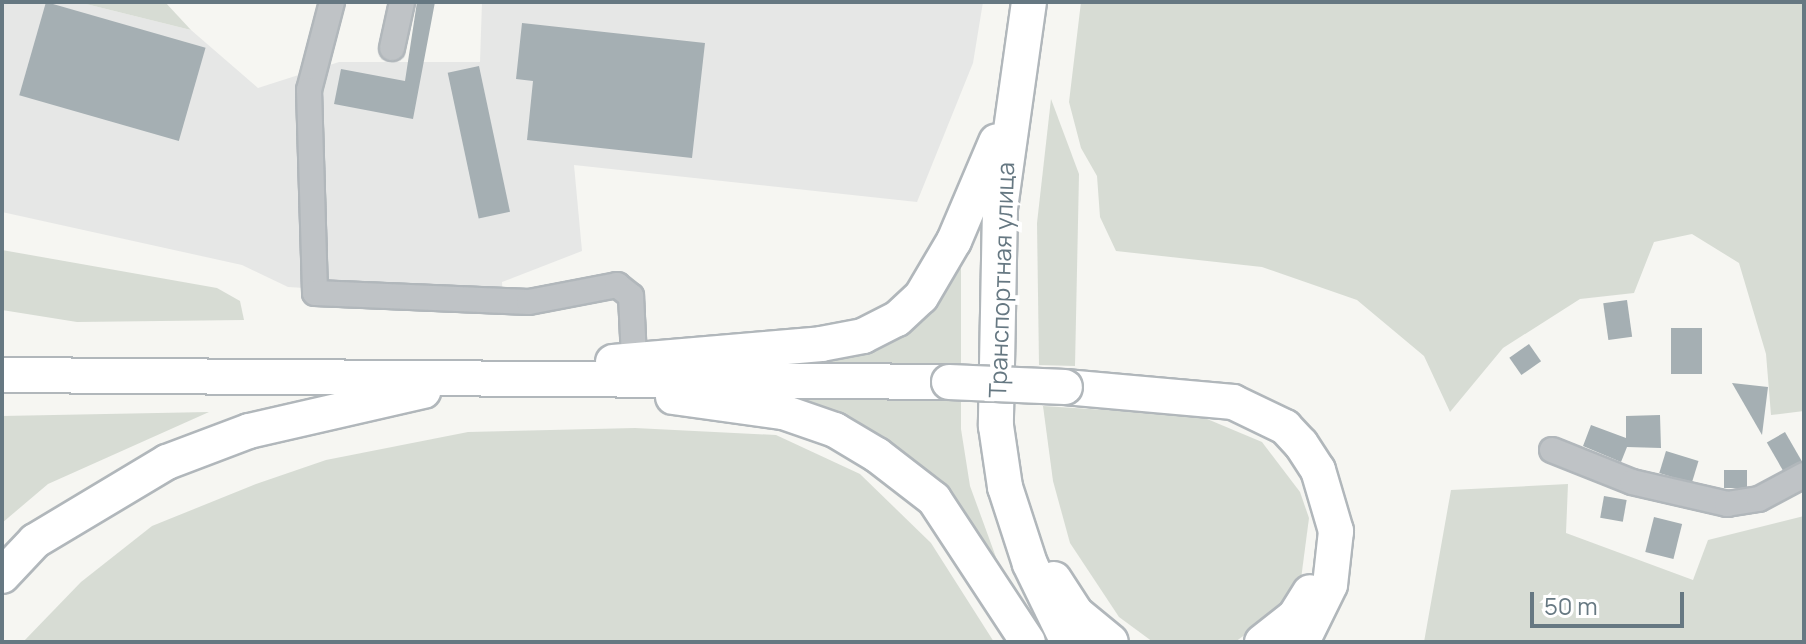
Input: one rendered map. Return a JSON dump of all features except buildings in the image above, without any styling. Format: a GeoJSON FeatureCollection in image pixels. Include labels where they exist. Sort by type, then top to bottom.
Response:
{"type":"FeatureCollection","features":[{"type":"Feature","properties":{"kind":"main road","name":"Транспортная улица"},"geometry":{"type":"LineString","coordinates":[[1029,2],[1013,97],[995,324],[1005,487],[1030,564],[1068,642]]}},
{"type":"Feature","properties":{"kind":"main road"},"geometry":{"type":"LineString","coordinates":[[557,382],[634,357],[821,344],[863,336],[897,319],[921,297],[954,241],[1013,97]]}},
{"type":"Feature","properties":{"kind":"main road"},"geometry":{"type":"LineString","coordinates":[[2,375],[557,382],[949,382],[1065,387],[1233,402],[1285,427],[1318,470],[1333,510],[1336,560],[1319,613],[1302,642]]}},
{"type":"Feature","properties":{"kind":"main road"},"geometry":{"type":"LineString","coordinates":[[2,576],[35,541],[167,462],[249,431],[470,379]]}},
{"type":"Feature","properties":{"kind":"main road"},"geometry":{"type":"LineString","coordinates":[[557,382],[783,412],[835,430],[934,499],[1028,642]]}},
{"type":"Feature","properties":{"kind":"main road"},"geometry":{"type":"LineString","coordinates":[[1262,642],[1309,596],[1324,537],[1318,470]]}},
{"type":"Feature","properties":{"kind":"main road"},"geometry":{"type":"LineString","coordinates":[[1005,487],[1076,613],[1111,642]]}},
{"type":"Feature","properties":{"kind":"street"},"geometry":{"type":"LineString","coordinates":[[332,2],[309,90],[315,293],[529,302],[617,285],[631,296],[634,357]]}},
{"type":"Feature","properties":{"kind":"street"},"geometry":{"type":"LineString","coordinates":[[392,48],[402,2]]}},
{"type":"Feature","properties":{"kind":"street"},"geometry":{"type":"LineString","coordinates":[[1552,450],[1632,482],[1727,504],[1759,499],[1804,475]]}},
{"type":"Feature","properties":{"kind":"shaded area"},"geometry":{"type":"Polygon","coordinates":[[[2,2],[78,2],[191,30],[258,88],[339,62],[480,62],[482,2],[983,2],[973,63],[917,202],[574,165],[582,251],[502,282],[503,300],[288,287],[242,265],[2,212],[2,2]]]}},
{"type":"Feature","properties":{"kind":"shaded area"},"geometry":{"type":"Polygon","coordinates":[[[78,2],[165,2],[191,30],[78,2]]]}},
{"type":"Feature","properties":{"kind":"shaded area"},"geometry":{"type":"Polygon","coordinates":[[[1081,2],[1804,2],[1804,411],[1771,415],[1766,354],[1739,263],[1692,234],[1654,242],[1634,293],[1580,299],[1503,348],[1450,412],[1424,356],[1357,300],[1262,267],[1116,251],[1100,217],[1097,176],[1081,148],[1069,102],[1081,2]]]}},
{"type":"Feature","properties":{"kind":"shaded area"},"geometry":{"type":"Polygon","coordinates":[[[1051,99],[1079,174],[1075,366],[1039,365],[1037,223],[1051,99]]]}},
{"type":"Feature","properties":{"kind":"shaded area"},"geometry":{"type":"Polygon","coordinates":[[[2,250],[217,288],[240,301],[244,320],[77,322],[2,310],[2,250]]]}},
{"type":"Feature","properties":{"kind":"shaded area"},"geometry":{"type":"Polygon","coordinates":[[[961,262],[961,429],[970,486],[1005,582],[904,455],[845,414],[783,394],[831,397],[829,355],[961,262]]]}},
{"type":"Feature","properties":{"kind":"shaded area"},"geometry":{"type":"Polygon","coordinates":[[[1043,406],[1200,416],[1262,442],[1300,492],[1309,518],[1301,579],[1283,607],[1235,642],[1153,642],[1119,617],[1070,543],[1053,481],[1043,406]]]}},
{"type":"Feature","properties":{"kind":"shaded area"},"geometry":{"type":"Polygon","coordinates":[[[209,412],[48,484],[2,523],[2,416],[209,412]]]}},
{"type":"Feature","properties":{"kind":"shaded area"},"geometry":{"type":"Polygon","coordinates":[[[635,428],[776,435],[860,474],[931,543],[994,642],[23,642],[81,582],[152,526],[256,484],[326,460],[468,432],[635,428]]]}},
{"type":"Feature","properties":{"kind":"shaded area"},"geometry":{"type":"Polygon","coordinates":[[[1568,484],[1566,533],[1693,580],[1708,540],[1804,516],[1804,642],[1424,642],[1451,490],[1568,484]]]}}]}
